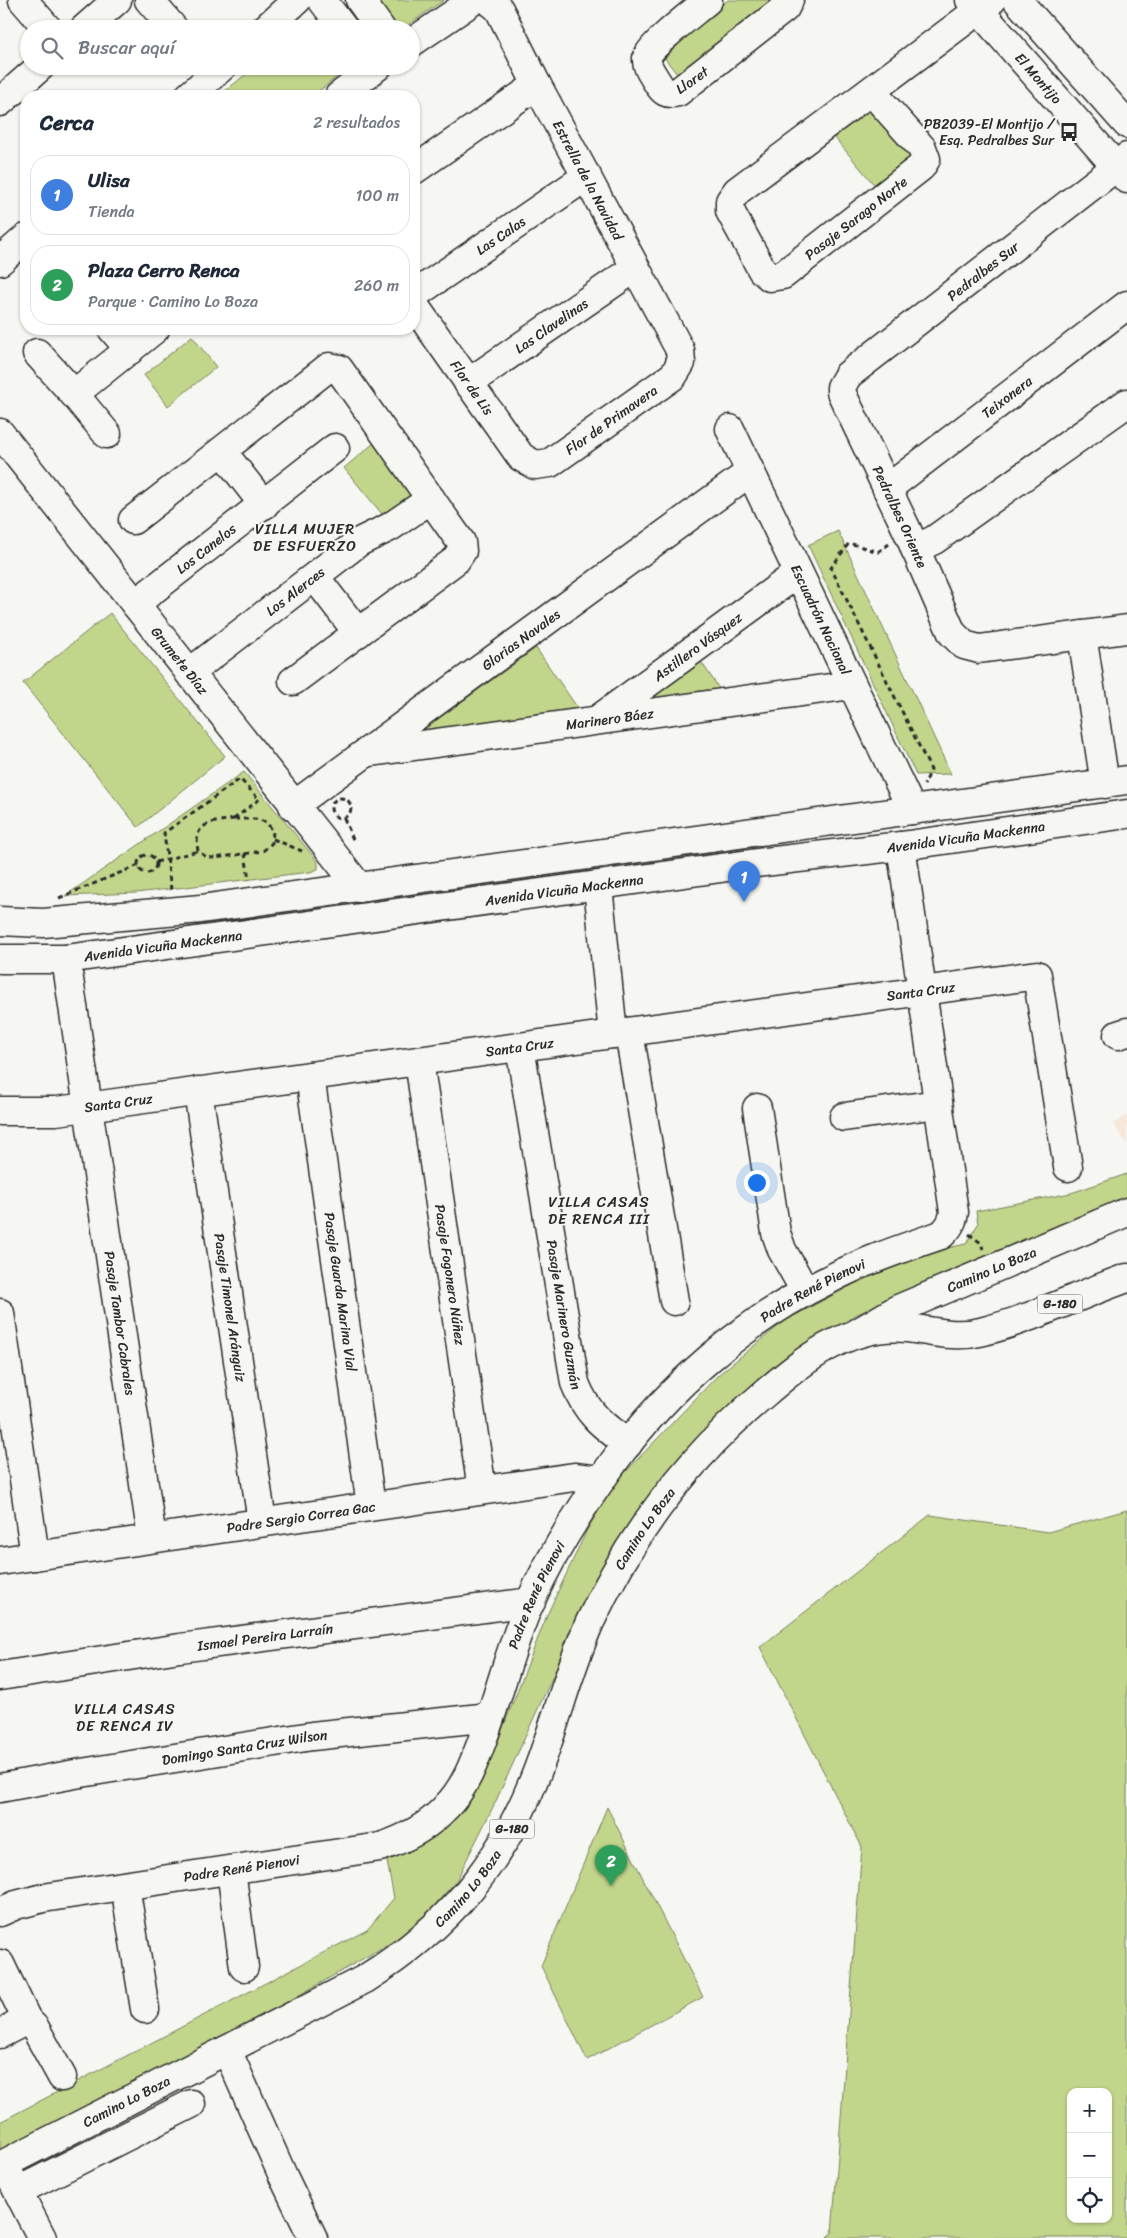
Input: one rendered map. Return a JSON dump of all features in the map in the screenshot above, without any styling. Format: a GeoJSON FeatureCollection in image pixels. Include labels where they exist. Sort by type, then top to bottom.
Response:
{"type":"FeatureCollection","features":[{"type":"Feature","properties":{"kind":"street"},"geometry":{"type":"LineString","coordinates":[[23,0],[40,20]]}},
{"type":"Feature","properties":{"kind":"street"},"geometry":{"type":"LineString","coordinates":[[94,20],[116,0]]}},
{"type":"Feature","properties":{"kind":"street"},"geometry":{"type":"LineString","coordinates":[[149,0],[166,20]]}},
{"type":"Feature","properties":{"kind":"street"},"geometry":{"type":"LineString","coordinates":[[275,20],[297,0]]}},
{"type":"Feature","properties":{"kind":"street"},"geometry":{"type":"LineString","coordinates":[[322,0],[337,20]]}},
{"type":"Feature","properties":{"kind":"street"},"geometry":{"type":"LineString","coordinates":[[360,0],[374,20]]}},
{"type":"Feature","properties":{"kind":"street"},"geometry":{"type":"LineString","coordinates":[[420,37],[474,0]]}},
{"type":"Feature","properties":{"kind":"street","name":"Estrella de la Navidad"},"geometry":{"type":"LineString","coordinates":[[488,0],[499,9],[537,85],[680,350],[681,363]]}},
{"type":"Feature","properties":{"kind":"street","name":"Lloret"},"geometry":{"type":"LineString","coordinates":[[708,0],[661,40],[647,56],[647,65],[662,91],[670,94],[678,92],[785,8],[789,0]]}},
{"type":"Feature","properties":{"kind":"street"},"geometry":{"type":"LineString","coordinates":[[1018,0],[1127,124]]}},
{"type":"Feature","properties":{"kind":"street"},"geometry":{"type":"LineString","coordinates":[[872,92],[980,3]]}},
{"type":"Feature","properties":{"kind":"street","name":"El Montijo"},"geometry":{"type":"LineString","coordinates":[[980,3],[1123,168]]}},
{"type":"Feature","properties":{"kind":"street"},"geometry":{"type":"LineString","coordinates":[[0,102],[31,75]]}},
{"type":"Feature","properties":{"kind":"street"},"geometry":{"type":"LineString","coordinates":[[195,90],[209,75]]}},
{"type":"Feature","properties":{"kind":"street"},"geometry":{"type":"LineString","coordinates":[[346,90],[364,75]]}},
{"type":"Feature","properties":{"kind":"street"},"geometry":{"type":"LineString","coordinates":[[420,166],[537,85]]}},
{"type":"Feature","properties":{"kind":"street","name":"Pasaje Sarago Norte"},"geometry":{"type":"LineString","coordinates":[[872,92],[922,148],[926,159],[921,167],[783,275],[770,277],[762,270],[730,211],[730,201],[737,191],[872,92]]}},
{"type":"Feature","properties":{"kind":"street","name":"Pedralbes Sur"},"geometry":{"type":"LineString","coordinates":[[841,387],[848,375],[1123,168]]}},
{"type":"Feature","properties":{"kind":"street","name":"Las Calas"},"geometry":{"type":"LineString","coordinates":[[420,291],[586,176]]}},
{"type":"Feature","properties":{"kind":"street"},"geometry":{"type":"LineString","coordinates":[[0,261],[20,243]]}},
{"type":"Feature","properties":{"kind":"street","name":"Las Clavelinas"},"geometry":{"type":"LineString","coordinates":[[468,383],[635,268]]}},
{"type":"Feature","properties":{"kind":"street","name":"Teixonera"},"geometry":{"type":"LineString","coordinates":[[887,489],[1127,305]]}},
{"type":"Feature","properties":{"kind":"street","name":"Flor de Lis"},"geometry":{"type":"LineString","coordinates":[[420,314],[521,457],[535,465]]}},
{"type":"Feature","properties":{"kind":"street"},"geometry":{"type":"LineString","coordinates":[[117,335],[130,350]]}},
{"type":"Feature","properties":{"kind":"street"},"geometry":{"type":"LineString","coordinates":[[74,394],[148,335]]}},
{"type":"Feature","properties":{"kind":"street"},"geometry":{"type":"LineString","coordinates":[[37,353],[107,434]]}},
{"type":"Feature","properties":{"kind":"street","name":"Flor de Primavera"},"geometry":{"type":"LineString","coordinates":[[535,465],[550,463],[673,376],[681,363]]}},
{"type":"Feature","properties":{"kind":"street"},"geometry":{"type":"LineString","coordinates":[[133,520],[329,367],[333,366],[339,369],[461,542],[462,551],[460,556],[293,681]]}},
{"type":"Feature","properties":{"kind":"street","name":"Pedralbes Oriente"},"geometry":{"type":"LineString","coordinates":[[841,387],[842,398],[911,540],[952,632],[964,645],[979,649],[1082,635]]}},
{"type":"Feature","properties":{"kind":"street"},"geometry":{"type":"LineString","coordinates":[[911,540],[934,540],[1127,404]]}},
{"type":"Feature","properties":{"kind":"street","name":"Escuadrón Nacional"},"geometry":{"type":"LineString","coordinates":[[730,429],[912,810]]}},
{"type":"Feature","properties":{"kind":"street","name":"Grumete Díaz"},"geometry":{"type":"LineString","coordinates":[[0,433],[141,599],[268,792],[293,806],[360,888]]}},
{"type":"Feature","properties":{"kind":"street","name":"Los Canelos"},"geometry":{"type":"LineString","coordinates":[[141,599],[335,448]]}},
{"type":"Feature","properties":{"kind":"street"},"geometry":{"type":"LineString","coordinates":[[222,451],[264,505]]}},
{"type":"Feature","properties":{"kind":"street","name":"Glorias Navales"},"geometry":{"type":"LineString","coordinates":[[293,806],[750,472]]}},
{"type":"Feature","properties":{"kind":"street","name":"Los Alerces"},"geometry":{"type":"LineString","coordinates":[[189,673],[358,542],[390,528],[430,499]]}},
{"type":"Feature","properties":{"kind":"street","name":"Astillero Vásquez"},"geometry":{"type":"LineString","coordinates":[[597,721],[798,573]]}},
{"type":"Feature","properties":{"kind":"street"},"geometry":{"type":"LineString","coordinates":[[315,577],[358,633]]}},
{"type":"Feature","properties":{"kind":"street"},"geometry":{"type":"LineString","coordinates":[[0,921],[43,923],[172,912],[360,888],[1116,782],[1082,635],[1127,629]]}},
{"type":"Feature","properties":{"kind":"street","name":"Marinero Báez"},"geometry":{"type":"LineString","coordinates":[[367,753],[852,685]]}},
{"type":"Feature","properties":{"kind":"street"},"geometry":{"type":"LineString","coordinates":[[990,800],[995,833]]}},
{"type":"Feature","properties":{"kind":"street","name":"Avenida Vicuña Mackenna"},"geometry":{"type":"LineString","coordinates":[[0,959],[66,959],[757,863],[901,846],[1127,814]]}},
{"type":"Feature","properties":{"kind":"street"},"geometry":{"type":"LineString","coordinates":[[754,833],[757,863]]}},
{"type":"Feature","properties":{"kind":"street"},"geometry":{"type":"LineString","coordinates":[[901,846],[954,1212],[951,1225]]}},
{"type":"Feature","properties":{"kind":"street"},"geometry":{"type":"LineString","coordinates":[[598,886],[621,1033],[674,1301]]}},
{"type":"Feature","properties":{"kind":"street","name":"Pasaje Tambor Cabrales"},"geometry":{"type":"LineString","coordinates":[[66,959],[152,1538]]}},
{"type":"Feature","properties":{"kind":"street","name":"Santa Cruz"},"geometry":{"type":"LineString","coordinates":[[0,1111],[56,1111],[88,1107],[1037,975],[1068,1167]]}},
{"type":"Feature","properties":{"kind":"street","name":"Pasaje Marinero Guzmán"},"geometry":{"type":"LineString","coordinates":[[520,1047],[575,1383],[581,1398],[600,1424],[628,1444]]}},
{"type":"Feature","properties":{"kind":"street","name":"Pasaje Fogonero Núñez"},"geometry":{"type":"LineString","coordinates":[[419,1061],[482,1490]]}},
{"type":"Feature","properties":{"kind":"street","name":"Pasaje Guarda Marina Vial"},"geometry":{"type":"LineString","coordinates":[[310,1076],[371,1506]]}},
{"type":"Feature","properties":{"kind":"street","name":"Pasaje Timonel Aránguiz"},"geometry":{"type":"LineString","coordinates":[[198,1091],[262,1522]]}},
{"type":"Feature","properties":{"kind":"street"},"geometry":{"type":"LineString","coordinates":[[844,1117],[938,1104]]}},
{"type":"Feature","properties":{"kind":"street"},"geometry":{"type":"LineString","coordinates":[[756,1108],[776,1233],[782,1250],[805,1291]]}},
{"type":"Feature","properties":{"kind":"street","name":"Camino Lo Boza"},"geometry":{"type":"LineString","coordinates":[[2,2165],[336,1996],[391,1963],[434,1928],[473,1887],[491,1864],[516,1822],[537,1773],[589,1624],[614,1576],[644,1527],[689,1467],[751,1405],[801,1364],[826,1348],[858,1333],[896,1310],[1127,1212]]}},
{"type":"Feature","properties":{"kind":"street","name":"Padre René Pienovi"},"geometry":{"type":"LineString","coordinates":[[0,1912],[42,1898],[380,1847],[409,1836],[436,1818],[456,1795],[471,1770],[531,1602],[563,1538],[601,1480],[654,1413],[713,1356],[742,1333],[805,1291],[880,1256],[942,1234],[951,1225]]}},
{"type":"Feature","properties":{"kind":"street","name":"Camino Lo Boza"},"geometry":{"type":"LineString","coordinates":[[858,1333],[890,1328],[907,1328],[952,1335],[979,1332],[1127,1278]]}},
{"type":"Feature","properties":{"kind":"street"},"geometry":{"type":"LineString","coordinates":[[0,1313],[4,1372],[35,1556]]}},
{"type":"Feature","properties":{"kind":"street","name":"Padre Sergio Correa Gac"},"geometry":{"type":"LineString","coordinates":[[0,1561],[574,1477],[601,1480]]}},
{"type":"Feature","properties":{"kind":"street","name":"Ismael Pereira Larraín"},"geometry":{"type":"LineString","coordinates":[[0,1676],[180,1648],[531,1602]]}},
{"type":"Feature","properties":{"kind":"street","name":"Domingo Santa Cruz Wilson"},"geometry":{"type":"LineString","coordinates":[[0,1788],[312,1736],[490,1716]]}},
{"type":"Feature","properties":{"kind":"street"},"geometry":{"type":"LineString","coordinates":[[231,1870],[244,1967]]}},
{"type":"Feature","properties":{"kind":"street"},"geometry":{"type":"LineString","coordinates":[[125,1886],[145,2009]]}},
{"type":"Feature","properties":{"kind":"street"},"geometry":{"type":"LineString","coordinates":[[0,1964],[27,2020],[36,2028],[62,2077]]}},
{"type":"Feature","properties":{"kind":"street"},"geometry":{"type":"LineString","coordinates":[[0,2034],[27,2020]]}},
{"type":"Feature","properties":{"kind":"street"},"geometry":{"type":"LineString","coordinates":[[228,2050],[283,2176],[313,2238]]}},
{"type":"Feature","properties":{"kind":"street"},"geometry":{"type":"LineString","coordinates":[[18,2191],[191,2104]]}},
{"type":"Feature","properties":{"kind":"street"},"geometry":{"type":"LineString","coordinates":[[2,2165],[18,2191],[42,2238]]}},
{"type":"Feature","properties":{"kind":"path"},"geometry":{"type":"LineString","coordinates":[[911,540],[878,552],[849,543],[831,568],[931,770],[912,810]]}},
{"type":"Feature","properties":{"kind":"path"},"geometry":{"type":"LineString","coordinates":[[172,912],[164,833],[240,778],[268,792],[234,819]]}},
{"type":"Feature","properties":{"kind":"path"},"geometry":{"type":"LineString","coordinates":[[341,797],[350,801],[352,808],[347,816],[341,818],[333,814],[331,808],[335,799],[341,797]]}},
{"type":"Feature","properties":{"kind":"path"},"geometry":{"type":"LineString","coordinates":[[234,819],[255,819],[266,822],[273,831],[272,843],[263,851],[215,858],[206,857],[198,850],[196,836],[200,828],[208,824],[234,819]]}},
{"type":"Feature","properties":{"kind":"path"},"geometry":{"type":"LineString","coordinates":[[156,862],[198,850]]}},
{"type":"Feature","properties":{"kind":"path"},"geometry":{"type":"LineString","coordinates":[[43,923],[43,904],[139,865],[144,856],[151,857],[156,862]]}},
{"type":"Feature","properties":{"kind":"path"},"geometry":{"type":"LineString","coordinates":[[139,865],[142,872],[149,873],[155,869],[156,862]]}},
{"type":"Feature","properties":{"kind":"path"},"geometry":{"type":"LineString","coordinates":[[951,1225],[970,1234],[981,1243],[990,1271]]}},
{"type":"Feature","properties":{"kind":"shaded area"},"geometry":{"type":"Polygon","coordinates":[[[1127,1115],[1127,1144],[1113,1124],[1127,1115]]]}},
{"type":"Feature","properties":{"kind":"green space"},"geometry":{"type":"Polygon","coordinates":[[[378,0],[444,0],[415,20],[392,20],[378,0]]]}},
{"type":"Feature","properties":{"kind":"green space"},"geometry":{"type":"Polygon","coordinates":[[[728,0],[781,0],[680,78],[660,52],[728,0]]]}},
{"type":"Feature","properties":{"kind":"green space"},"geometry":{"type":"Polygon","coordinates":[[[245,75],[339,75],[320,90],[226,90],[245,75]]]}},
{"type":"Feature","properties":{"kind":"green space"},"geometry":{"type":"Polygon","coordinates":[[[870,107],[912,159],[877,188],[834,137],[870,107]]]}},
{"type":"Feature","properties":{"kind":"green space"},"geometry":{"type":"Polygon","coordinates":[[[192,336],[216,367],[168,406],[144,375],[192,336]]]}},
{"type":"Feature","properties":{"kind":"green space"},"geometry":{"type":"Polygon","coordinates":[[[374,443],[417,496],[387,520],[344,468],[374,443]]]}},
{"type":"Feature","properties":{"kind":"green space"},"geometry":{"type":"Polygon","coordinates":[[[838,531],[951,774],[916,775],[808,545],[838,531]]]}},
{"type":"Feature","properties":{"kind":"green space"},"geometry":{"type":"Polygon","coordinates":[[[110,613],[225,756],[138,827],[23,683],[110,613]]]}},
{"type":"Feature","properties":{"kind":"green space"},"geometry":{"type":"Polygon","coordinates":[[[536,648],[579,710],[420,732],[536,648]]]}},
{"type":"Feature","properties":{"kind":"green space"},"geometry":{"type":"Polygon","coordinates":[[[698,657],[720,690],[630,702],[698,657]]]}},
{"type":"Feature","properties":{"kind":"green space"},"geometry":{"type":"Polygon","coordinates":[[[244,772],[318,862],[318,869],[310,872],[136,893],[65,896],[244,772]]]}},
{"type":"Feature","properties":{"kind":"green space"},"geometry":{"type":"Polygon","coordinates":[[[1127,1174],[1127,1202],[857,1314],[757,1380],[670,1473],[605,1562],[495,1803],[456,1881],[413,1930],[249,2024],[0,2152],[0,2122],[367,1930],[394,1898],[386,1856],[473,1791],[497,1743],[547,1615],[587,1530],[616,1482],[718,1375],[786,1320],[905,1257],[966,1244],[978,1224],[976,1211],[1071,1193],[1127,1174]]]}},
{"type":"Feature","properties":{"kind":"green space"},"geometry":{"type":"Polygon","coordinates":[[[1127,1510],[1127,2238],[827,2238],[832,2233],[862,1847],[760,1647],[930,1515],[1048,1532],[1127,1510]]]}},
{"type":"Feature","properties":{"kind":"green space"},"geometry":{"type":"Polygon","coordinates":[[[607,1807],[703,1997],[587,2060],[541,1966],[607,1807]]]}},
{"type":"Feature","properties":{"kind":"place","name":"PB2039-El Montijo / Esq. Pedralbes Sur"},"geometry":{"type":"Point","coordinates":[1069,132]}},
{"type":"Feature","properties":{"kind":"place","name":"Ulisa"},"geometry":{"type":"Point","coordinates":[744,902]}},
{"type":"Feature","properties":{"kind":"place","name":"Plaza Cerro Renca"},"geometry":{"type":"Point","coordinates":[611,1886]}},
{"type":"Feature","properties":{"kind":"district","name":"VILLA MUJER DE ESFUERZO"},"geometry":{"type":"Point","coordinates":[305,538]}},
{"type":"Feature","properties":{"kind":"district","name":"VILLA CASAS DE RENCA III"},"geometry":{"type":"Point","coordinates":[599,1210]}},
{"type":"Feature","properties":{"kind":"district","name":"VILLA CASAS DE RENCA IV"},"geometry":{"type":"Point","coordinates":[125,1718]}}]}
